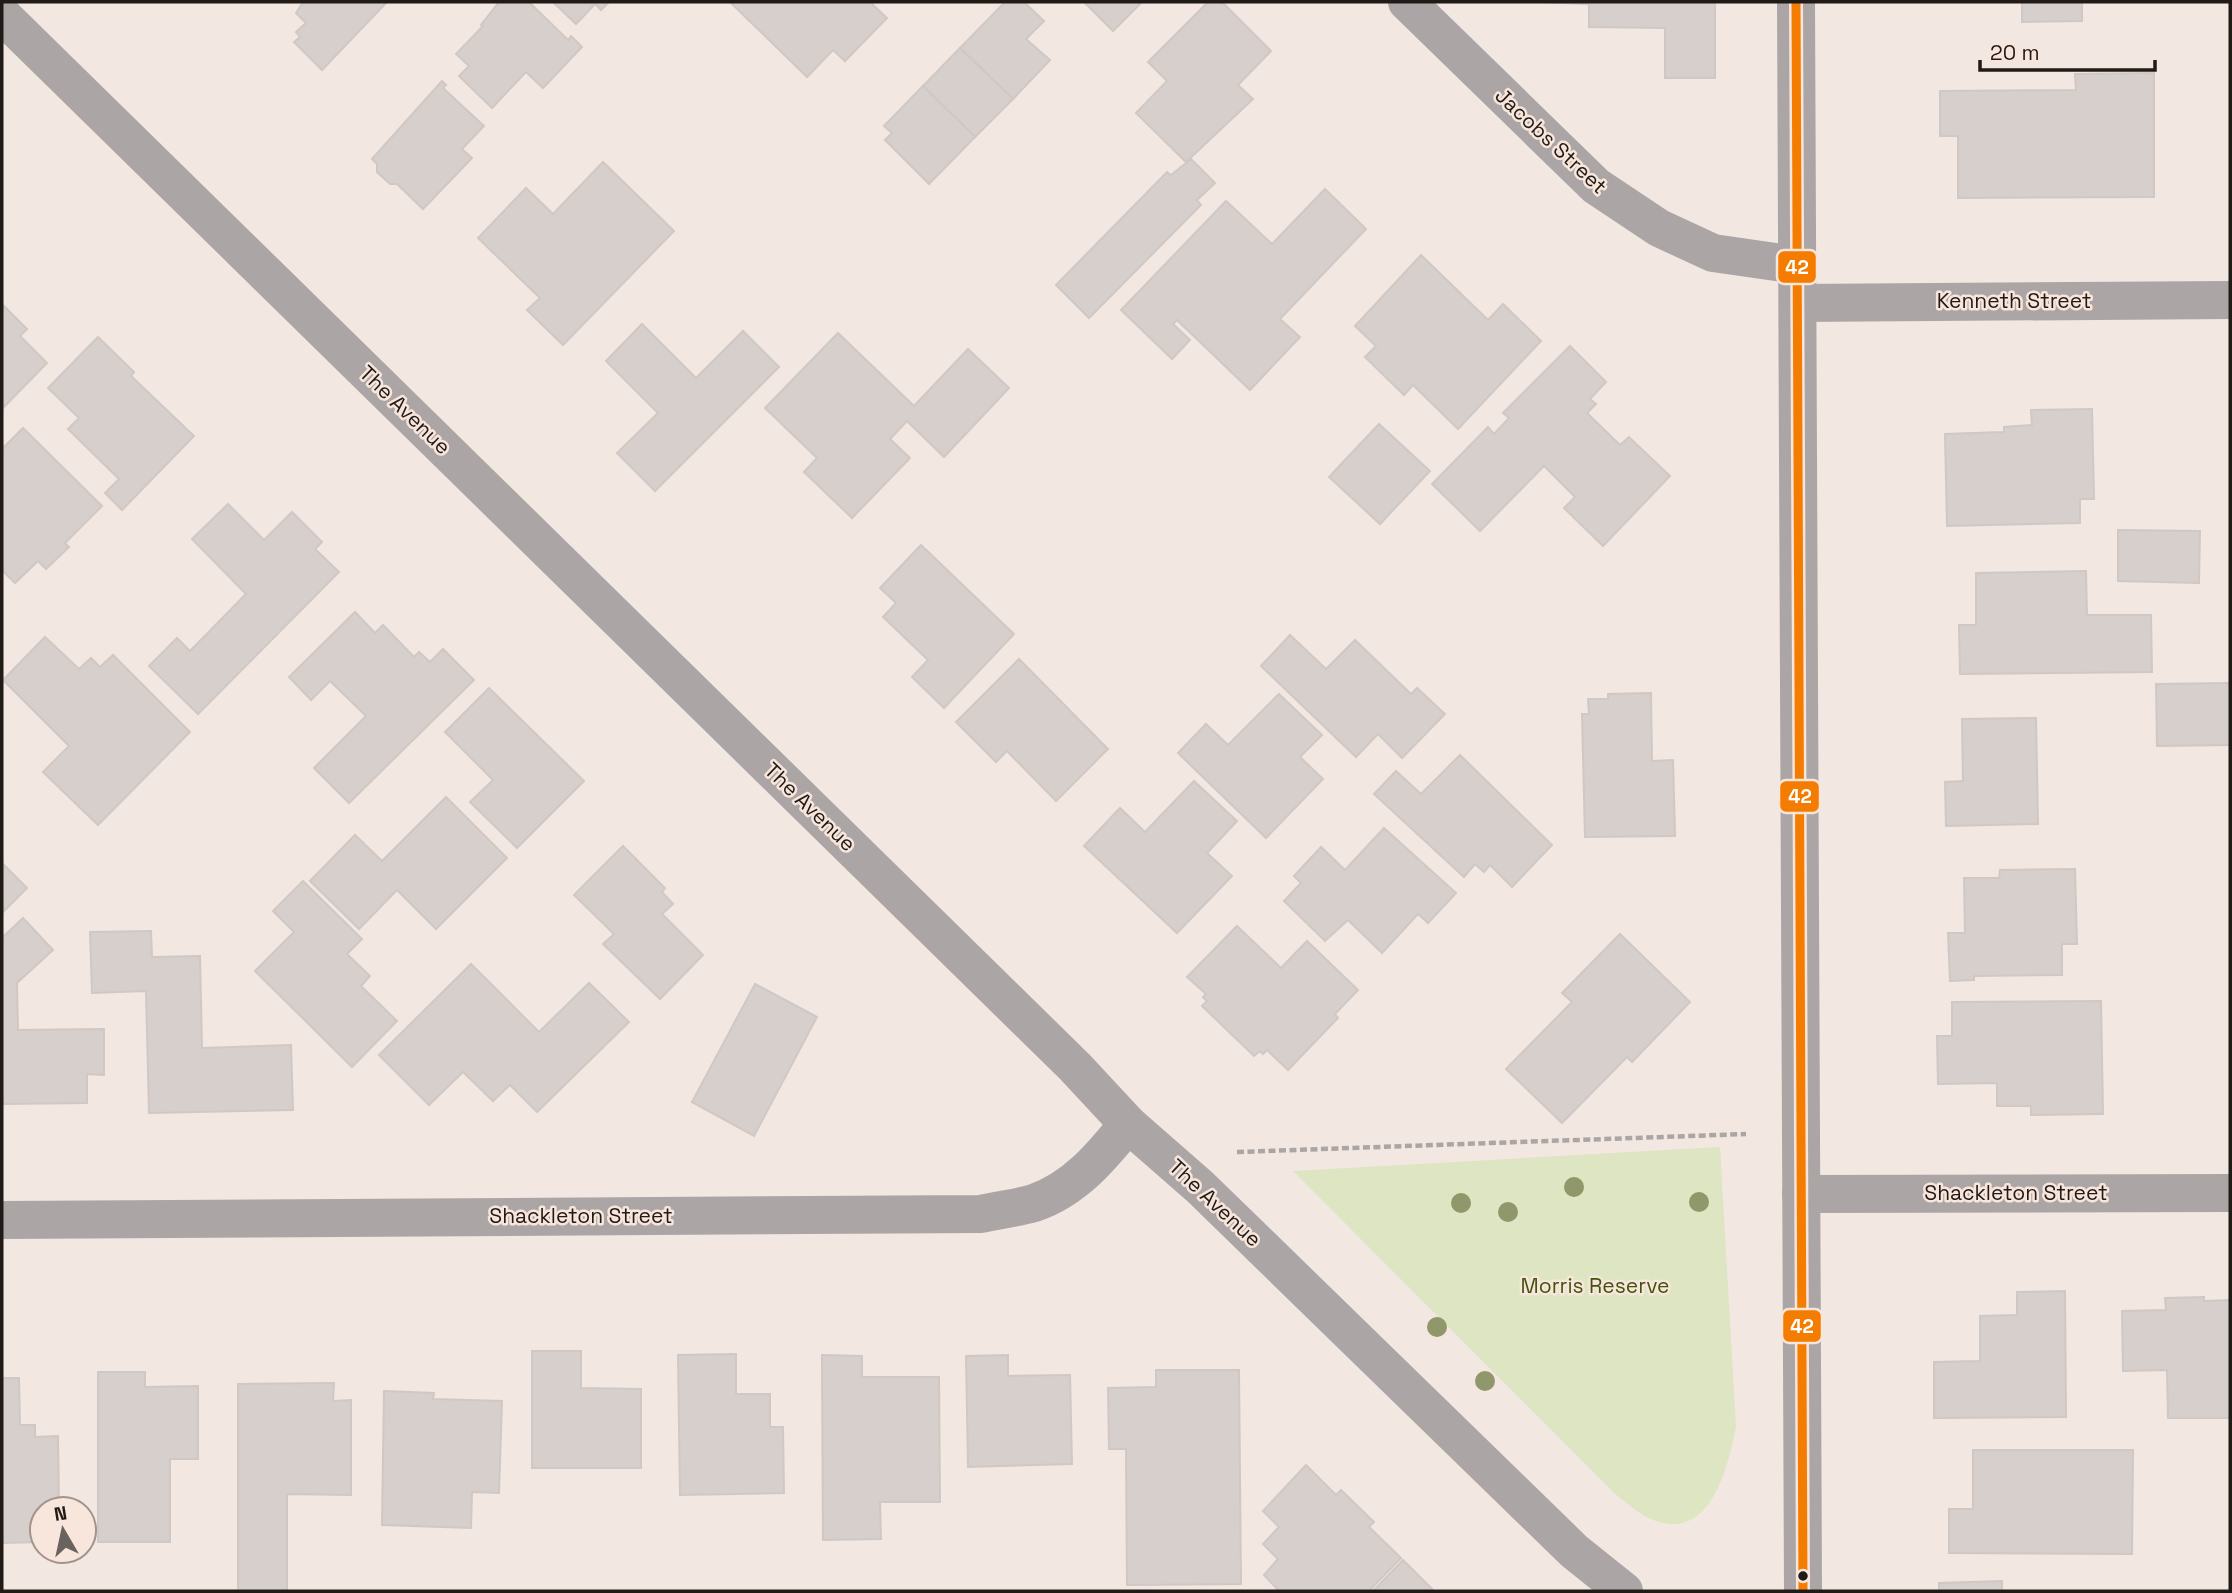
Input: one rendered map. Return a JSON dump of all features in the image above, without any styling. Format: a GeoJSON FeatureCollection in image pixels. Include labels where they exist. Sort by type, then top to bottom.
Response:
{"type":"FeatureCollection","features":[{"type":"Feature","properties":{"kind":"street","name":"Jacobs Street"},"geometry":{"type":"LineString","coordinates":[[1407,2],[1596,186],[1659,229],[1713,253],[1797,265]]}},
{"type":"Feature","properties":{"kind":"street"},"geometry":{"type":"LineString","coordinates":[[1797,2],[1803,1591]]}},
{"type":"Feature","properties":{"kind":"street","name":"The Avenue"},"geometry":{"type":"LineString","coordinates":[[2,15],[1056,1048],[1128,1124],[1200,1187],[1574,1551],[1624,1591]]}},
{"type":"Feature","properties":{"kind":"street","name":"Kenneth Street"},"geometry":{"type":"LineString","coordinates":[[1798,303],[2230,300]]}},
{"type":"Feature","properties":{"kind":"street","name":"Shackleton Street"},"geometry":{"type":"LineString","coordinates":[[2,1220],[981,1214],[1035,1202],[1071,1183],[1095,1166],[1128,1124]]}},
{"type":"Feature","properties":{"kind":"street","name":"Shackleton Street"},"geometry":{"type":"LineString","coordinates":[[1801,1194],[2230,1193]]}},
{"type":"Feature","properties":{"kind":"path"},"geometry":{"type":"LineString","coordinates":[[1235,1152],[1746,1134]]}},
{"type":"Feature","properties":{"kind":"green space","name":"Morris Reserve"},"geometry":{"type":"Polygon","coordinates":[[[1720,1147],[1736,1427],[1720,1484],[1699,1515],[1684,1523],[1665,1523],[1643,1515],[1613,1492],[1293,1171],[1720,1147]]]}},
{"type":"Feature","properties":{"kind":"building"},"geometry":{"type":"Polygon","coordinates":[[[303,2],[387,2],[322,70],[294,42],[300,37],[296,32],[306,23],[296,13],[303,2]]]}},
{"type":"Feature","properties":{"kind":"building"},"geometry":{"type":"Polygon","coordinates":[[[499,2],[529,2],[568,40],[571,36],[582,47],[543,88],[526,72],[492,108],[459,76],[469,66],[456,54],[483,26],[481,25],[499,2]]]}},
{"type":"Feature","properties":{"kind":"building"},"geometry":{"type":"Polygon","coordinates":[[[553,2],[609,2],[601,10],[595,4],[576,24],[553,2]]]}},
{"type":"Feature","properties":{"kind":"building"},"geometry":{"type":"Polygon","coordinates":[[[730,2],[870,2],[887,18],[845,61],[833,50],[807,77],[730,2]]]}},
{"type":"Feature","properties":{"kind":"building"},"geometry":{"type":"Polygon","coordinates":[[[1005,2],[1024,2],[1044,21],[1026,39],[1050,60],[1013,99],[960,48],[1005,2]]]}},
{"type":"Feature","properties":{"kind":"building"},"geometry":{"type":"Polygon","coordinates":[[[1084,2],[1142,2],[1113,31],[1084,2]]]}},
{"type":"Feature","properties":{"kind":"building"},"geometry":{"type":"Polygon","coordinates":[[[1208,2],[1222,2],[1271,51],[1238,85],[1253,99],[1186,162],[1136,113],[1167,81],[1148,62],[1208,2]]]}},
{"type":"Feature","properties":{"kind":"building"},"geometry":{"type":"Polygon","coordinates":[[[1539,2],[1715,2],[1715,78],[1665,78],[1665,28],[1589,27],[1589,4],[1539,2]]]}},
{"type":"Feature","properties":{"kind":"building"},"geometry":{"type":"Polygon","coordinates":[[[2022,2],[2082,2],[2082,21],[2022,22],[2022,2]]]}},
{"type":"Feature","properties":{"kind":"building"},"geometry":{"type":"Polygon","coordinates":[[[960,48],[1013,99],[975,137],[923,86],[960,48]]]}},
{"type":"Feature","properties":{"kind":"building"},"geometry":{"type":"Polygon","coordinates":[[[2154,73],[2154,197],[1958,198],[1958,136],[1940,136],[1940,91],[2076,90],[2075,74],[2154,73]]]}},
{"type":"Feature","properties":{"kind":"building"},"geometry":{"type":"Polygon","coordinates":[[[442,81],[446,85],[443,88],[484,126],[462,149],[472,158],[423,209],[397,184],[390,184],[377,172],[377,164],[372,159],[442,81]]]}},
{"type":"Feature","properties":{"kind":"building"},"geometry":{"type":"Polygon","coordinates":[[[923,86],[975,137],[929,184],[885,140],[892,133],[884,126],[923,86]]]}},
{"type":"Feature","properties":{"kind":"building"},"geometry":{"type":"Polygon","coordinates":[[[1191,159],[1215,183],[1197,200],[1201,205],[1089,318],[1056,285],[1167,172],[1171,175],[1191,159]]]}},
{"type":"Feature","properties":{"kind":"building"},"geometry":{"type":"Polygon","coordinates":[[[603,162],[674,231],[563,345],[527,310],[540,298],[478,238],[526,188],[553,214],[603,162]]]}},
{"type":"Feature","properties":{"kind":"building"},"geometry":{"type":"Polygon","coordinates":[[[1325,189],[1366,229],[1280,319],[1300,337],[1250,390],[1177,320],[1173,324],[1190,340],[1172,359],[1121,310],[1226,201],[1272,244],[1325,189]]]}},
{"type":"Feature","properties":{"kind":"building"},"geometry":{"type":"Polygon","coordinates":[[[1421,255],[1488,320],[1503,304],[1541,341],[1458,429],[1413,385],[1404,395],[1365,357],[1376,346],[1355,326],[1421,255]]]}},
{"type":"Feature","properties":{"kind":"building"},"geometry":{"type":"Polygon","coordinates":[[[2,304],[27,329],[20,336],[47,363],[2,409],[2,304]]]}},
{"type":"Feature","properties":{"kind":"building"},"geometry":{"type":"Polygon","coordinates":[[[642,324],[696,378],[743,331],[779,367],[655,491],[617,453],[658,413],[606,361],[642,324]]]}},
{"type":"Feature","properties":{"kind":"building"},"geometry":{"type":"Polygon","coordinates":[[[838,333],[914,406],[968,349],[1009,388],[944,457],[907,421],[890,439],[910,458],[852,518],[804,472],[817,458],[765,408],[838,333]]]}},
{"type":"Feature","properties":{"kind":"building"},"geometry":{"type":"Polygon","coordinates":[[[98,337],[134,372],[131,376],[194,436],[122,510],[105,493],[119,479],[68,429],[79,418],[48,388],[98,337]]]}},
{"type":"Feature","properties":{"kind":"building"},"geometry":{"type":"Polygon","coordinates":[[[1570,346],[1606,382],[1590,399],[1596,404],[1587,413],[1620,445],[1629,437],[1670,476],[1603,546],[1564,508],[1575,497],[1544,466],[1480,531],[1432,484],[1488,427],[1494,434],[1509,418],[1503,413],[1570,346]]]}},
{"type":"Feature","properties":{"kind":"building"},"geometry":{"type":"Polygon","coordinates":[[[2092,409],[2094,499],[2080,499],[2080,523],[1947,526],[1945,434],[2004,432],[2004,427],[2032,425],[2031,410],[2092,409]]]}},
{"type":"Feature","properties":{"kind":"building"},"geometry":{"type":"Polygon","coordinates":[[[1379,424],[1430,471],[1380,524],[1329,477],[1379,424]]]}},
{"type":"Feature","properties":{"kind":"building"},"geometry":{"type":"Polygon","coordinates":[[[23,428],[102,506],[65,543],[69,547],[46,569],[38,561],[15,583],[2,570],[2,449],[23,428]]]}},
{"type":"Feature","properties":{"kind":"building"},"geometry":{"type":"Polygon","coordinates":[[[228,504],[264,540],[292,512],[322,542],[315,549],[339,572],[198,714],[149,666],[177,638],[190,651],[246,594],[192,539],[228,504]]]}},
{"type":"Feature","properties":{"kind":"building"},"geometry":{"type":"Polygon","coordinates":[[[2118,530],[2200,531],[2199,583],[2118,581],[2118,530]]]}},
{"type":"Feature","properties":{"kind":"building"},"geometry":{"type":"Polygon","coordinates":[[[921,545],[1014,634],[944,708],[912,677],[928,660],[883,617],[896,603],[880,588],[921,545]]]}},
{"type":"Feature","properties":{"kind":"building"},"geometry":{"type":"Polygon","coordinates":[[[2086,571],[2087,615],[2151,615],[2152,672],[1960,674],[1959,625],[1976,625],[1976,573],[2086,571]]]}},
{"type":"Feature","properties":{"kind":"building"},"geometry":{"type":"Polygon","coordinates":[[[355,612],[375,633],[383,625],[414,657],[419,652],[430,662],[443,649],[474,680],[349,803],[314,768],[366,716],[330,681],[311,700],[289,677],[355,612]]]}},
{"type":"Feature","properties":{"kind":"building"},"geometry":{"type":"Polygon","coordinates":[[[1290,635],[1326,669],[1355,640],[1411,694],[1417,688],[1445,714],[1402,758],[1378,734],[1356,757],[1261,666],[1290,635]]]}},
{"type":"Feature","properties":{"kind":"building"},"geometry":{"type":"Polygon","coordinates":[[[45,637],[79,669],[91,658],[100,667],[113,655],[190,732],[98,825],[43,772],[69,746],[3,680],[45,637]]]}},
{"type":"Feature","properties":{"kind":"building"},"geometry":{"type":"Polygon","coordinates":[[[1019,659],[1108,749],[1056,801],[1007,751],[996,762],[956,722],[1019,659]]]}},
{"type":"Feature","properties":{"kind":"building"},"geometry":{"type":"Polygon","coordinates":[[[2230,683],[2230,745],[2157,746],[2156,684],[2230,683]]]}},
{"type":"Feature","properties":{"kind":"building"},"geometry":{"type":"Polygon","coordinates":[[[489,688],[584,781],[517,848],[470,802],[493,780],[445,732],[489,688]]]}},
{"type":"Feature","properties":{"kind":"building"},"geometry":{"type":"Polygon","coordinates":[[[1651,693],[1652,761],[1673,760],[1675,836],[1585,837],[1582,714],[1589,714],[1588,699],[1608,699],[1608,694],[1651,693]]]}},
{"type":"Feature","properties":{"kind":"building"},"geometry":{"type":"Polygon","coordinates":[[[1279,694],[1322,735],[1300,757],[1323,779],[1266,838],[1178,753],[1206,724],[1228,745],[1279,694]]]}},
{"type":"Feature","properties":{"kind":"building"},"geometry":{"type":"Polygon","coordinates":[[[2036,718],[2038,824],[1946,826],[1945,782],[1963,781],[1962,719],[2036,718]]]}},
{"type":"Feature","properties":{"kind":"building"},"geometry":{"type":"Polygon","coordinates":[[[1460,755],[1552,845],[1512,887],[1490,865],[1484,872],[1475,864],[1464,877],[1374,794],[1396,771],[1421,794],[1460,755]]]}},
{"type":"Feature","properties":{"kind":"building"},"geometry":{"type":"Polygon","coordinates":[[[1194,781],[1237,821],[1207,853],[1232,876],[1177,933],[1084,846],[1120,808],[1145,832],[1194,781]]]}},
{"type":"Feature","properties":{"kind":"building"},"geometry":{"type":"Polygon","coordinates":[[[446,797],[507,858],[436,929],[397,890],[359,929],[310,881],[355,835],[382,861],[446,797]]]}},
{"type":"Feature","properties":{"kind":"building"},"geometry":{"type":"Polygon","coordinates":[[[1384,828],[1456,893],[1428,923],[1418,914],[1382,953],[1348,920],[1325,941],[1284,901],[1301,883],[1294,876],[1321,847],[1345,870],[1384,828]]]}},
{"type":"Feature","properties":{"kind":"building"},"geometry":{"type":"Polygon","coordinates":[[[623,846],[665,888],[662,892],[673,904],[662,914],[703,955],[660,999],[603,944],[614,934],[574,895],[623,846]]]}},
{"type":"Feature","properties":{"kind":"building"},"geometry":{"type":"Polygon","coordinates":[[[2,863],[27,888],[2,913],[2,863]]]}},
{"type":"Feature","properties":{"kind":"building"},"geometry":{"type":"Polygon","coordinates":[[[2075,869],[2077,944],[2062,944],[2062,975],[1974,976],[1974,980],[1950,981],[1948,933],[1965,933],[1964,878],[1999,878],[2000,870],[2075,869]]]}},
{"type":"Feature","properties":{"kind":"building"},"geometry":{"type":"Polygon","coordinates":[[[303,881],[362,939],[347,954],[370,976],[361,986],[397,1021],[352,1067],[255,971],[294,932],[273,911],[303,881]]]}},
{"type":"Feature","properties":{"kind":"building"},"geometry":{"type":"Polygon","coordinates":[[[23,918],[53,950],[17,983],[18,1030],[104,1029],[104,1075],[87,1074],[87,1103],[2,1104],[2,938],[23,918]]]}},
{"type":"Feature","properties":{"kind":"building"},"geometry":{"type":"Polygon","coordinates":[[[1237,926],[1281,968],[1307,941],[1358,990],[1335,1014],[1338,1018],[1288,1070],[1267,1050],[1254,1056],[1202,1006],[1207,1001],[1203,997],[1206,994],[1187,977],[1237,926]]]}},
{"type":"Feature","properties":{"kind":"building"},"geometry":{"type":"Polygon","coordinates":[[[151,931],[152,957],[200,956],[202,1048],[291,1045],[293,1110],[149,1113],[146,991],[92,993],[90,932],[151,931]]]}},
{"type":"Feature","properties":{"kind":"building"},"geometry":{"type":"Polygon","coordinates":[[[1620,934],[1690,1002],[1632,1062],[1627,1057],[1562,1123],[1506,1069],[1572,1002],[1562,993],[1620,934]]]}},
{"type":"Feature","properties":{"kind":"building"},"geometry":{"type":"Polygon","coordinates":[[[471,964],[539,1032],[589,983],[629,1022],[537,1112],[510,1085],[493,1101],[463,1072],[429,1105],[379,1055],[471,964]]]}},
{"type":"Feature","properties":{"kind":"building"},"geometry":{"type":"Polygon","coordinates":[[[755,984],[817,1017],[754,1136],[692,1102],[755,984]]]}},
{"type":"Feature","properties":{"kind":"building"},"geometry":{"type":"Polygon","coordinates":[[[2101,1001],[2103,1114],[2031,1115],[2031,1106],[1997,1106],[1997,1083],[1938,1084],[1937,1036],[1952,1036],[1952,1002],[2101,1001]]]}},
{"type":"Feature","properties":{"kind":"building"},"geometry":{"type":"Polygon","coordinates":[[[2065,1291],[2066,1417],[1934,1418],[1934,1362],[1980,1361],[1980,1316],[2017,1315],[2017,1292],[2065,1291]]]}},
{"type":"Feature","properties":{"kind":"building"},"geometry":{"type":"Polygon","coordinates":[[[2204,1297],[2204,1301],[2230,1300],[2230,1418],[2168,1418],[2167,1370],[2123,1371],[2122,1311],[2166,1310],[2165,1298],[2204,1297]]]}},
{"type":"Feature","properties":{"kind":"building"},"geometry":{"type":"Polygon","coordinates":[[[532,1351],[581,1351],[581,1388],[641,1389],[641,1468],[532,1468],[532,1351]]]}},
{"type":"Feature","properties":{"kind":"building"},"geometry":{"type":"Polygon","coordinates":[[[736,1354],[736,1394],[770,1394],[770,1427],[783,1427],[784,1493],[680,1495],[678,1355],[736,1354]]]}},
{"type":"Feature","properties":{"kind":"building"},"geometry":{"type":"Polygon","coordinates":[[[822,1355],[862,1356],[862,1377],[939,1377],[940,1502],[880,1502],[881,1539],[823,1540],[822,1355]]]}},
{"type":"Feature","properties":{"kind":"building"},"geometry":{"type":"Polygon","coordinates":[[[1008,1355],[1008,1376],[1070,1375],[1072,1464],[968,1467],[966,1356],[1008,1355]]]}},
{"type":"Feature","properties":{"kind":"building"},"geometry":{"type":"Polygon","coordinates":[[[1156,1370],[1239,1370],[1241,1584],[1127,1585],[1126,1449],[1109,1449],[1108,1388],[1156,1387],[1156,1370]]]}},
{"type":"Feature","properties":{"kind":"building"},"geometry":{"type":"Polygon","coordinates":[[[98,1372],[145,1372],[145,1387],[198,1386],[198,1459],[170,1459],[170,1542],[98,1542],[98,1372]]]}},
{"type":"Feature","properties":{"kind":"building"},"geometry":{"type":"Polygon","coordinates":[[[2,1378],[19,1378],[20,1425],[35,1425],[35,1437],[58,1436],[59,1495],[28,1495],[28,1542],[2,1543],[2,1378]]]}},
{"type":"Feature","properties":{"kind":"building"},"geometry":{"type":"Polygon","coordinates":[[[334,1383],[333,1401],[351,1400],[351,1495],[287,1494],[287,1591],[238,1591],[238,1384],[334,1383]]]}},
{"type":"Feature","properties":{"kind":"building"},"geometry":{"type":"Polygon","coordinates":[[[384,1391],[434,1393],[433,1399],[502,1401],[499,1493],[472,1492],[471,1528],[382,1525],[384,1391]]]}},
{"type":"Feature","properties":{"kind":"building"},"geometry":{"type":"Polygon","coordinates":[[[1973,1450],[2133,1450],[2132,1554],[1949,1553],[1949,1509],[1973,1509],[1973,1450]]]}},
{"type":"Feature","properties":{"kind":"building"},"geometry":{"type":"Polygon","coordinates":[[[1306,1465],[1336,1495],[1341,1490],[1374,1522],[1369,1527],[1401,1558],[1369,1591],[1279,1591],[1264,1575],[1278,1559],[1263,1544],[1279,1527],[1263,1511],[1306,1465]]]}},
{"type":"Feature","properties":{"kind":"building"},"geometry":{"type":"Polygon","coordinates":[[[1403,1560],[1434,1591],[1373,1591],[1403,1560]]]}},
{"type":"Feature","properties":{"kind":"building"},"geometry":{"type":"Polygon","coordinates":[[[2002,1581],[2002,1591],[1939,1591],[1939,1583],[2002,1581]]]}},
{"type":"Feature","properties":{"kind":"transit line","name":"42"},"geometry":{"type":"LineString","coordinates":[[1796,2],[1803,1591]]}}]}
